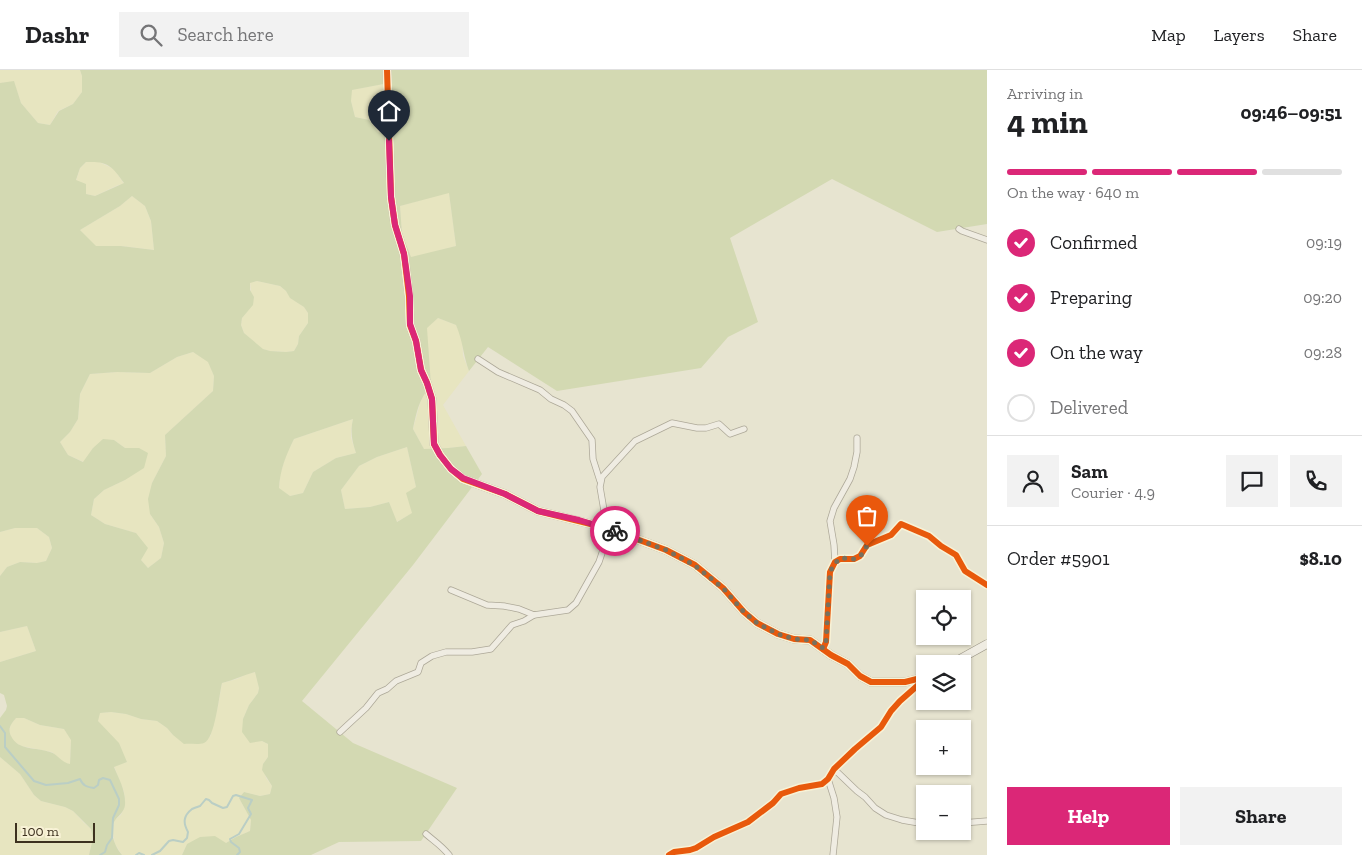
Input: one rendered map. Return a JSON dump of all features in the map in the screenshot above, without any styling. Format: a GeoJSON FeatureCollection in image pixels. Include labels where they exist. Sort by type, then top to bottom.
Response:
{"type":"FeatureCollection","features":[{"type":"Feature","properties":{"kind":"street"},"geometry":{"type":"LineString","coordinates":[[388,70],[391,197],[395,225],[404,254],[410,296],[410,324],[416,341],[421,370],[432,399],[434,444],[451,469],[463,478],[505,494],[538,511],[608,528],[666,550],[694,565],[723,588],[744,612],[757,623],[778,634],[794,639],[810,640],[848,664],[860,676],[871,682],[906,682],[916,680]]}},
{"type":"Feature","properties":{"kind":"street"},"geometry":{"type":"LineString","coordinates":[[959,229],[987,240]]}},
{"type":"Feature","properties":{"kind":"street"},"geometry":{"type":"LineString","coordinates":[[478,359],[498,372],[540,390],[572,411],[592,440],[593,459],[601,484]]}},
{"type":"Feature","properties":{"kind":"street"},"geometry":{"type":"LineString","coordinates":[[340,732],[366,708],[378,692],[387,689],[396,681],[418,672],[421,663],[432,656],[446,652],[472,652],[491,649],[512,625],[534,615],[568,610],[576,603],[599,562],[608,528],[601,492],[602,477],[635,441],[672,423],[697,428],[706,428],[719,424],[730,434],[744,430]]}},
{"type":"Feature","properties":{"kind":"street"},"geometry":{"type":"LineString","coordinates":[[823,648],[826,642],[830,572],[835,562],[830,521],[834,508],[850,479],[854,467],[857,438]]}},
{"type":"Feature","properties":{"kind":"street"},"geometry":{"type":"LineString","coordinates":[[835,562],[840,559],[854,559],[860,556],[867,546],[891,535],[900,524],[930,536],[941,546],[956,554],[965,570],[987,585]]}},
{"type":"Feature","properties":{"kind":"street"},"geometry":{"type":"LineString","coordinates":[[451,590],[486,605],[519,609],[534,615]]}},
{"type":"Feature","properties":{"kind":"street"},"geometry":{"type":"LineString","coordinates":[[967,655],[987,644]]}},
{"type":"Feature","properties":{"kind":"street"},"geometry":{"type":"LineString","coordinates":[[669,855],[674,852],[696,848],[714,837],[748,822],[773,803],[781,794],[799,788],[822,784],[828,780],[834,769],[854,748],[881,727],[890,711],[916,686]]}},
{"type":"Feature","properties":{"kind":"street"},"geometry":{"type":"LineString","coordinates":[[834,769],[866,797],[875,808],[886,815],[916,822]]}},
{"type":"Feature","properties":{"kind":"street"},"geometry":{"type":"LineString","coordinates":[[828,780],[834,798],[837,817],[833,855]]}},
{"type":"Feature","properties":{"kind":"street"},"geometry":{"type":"LineString","coordinates":[[971,822],[987,821]]}},
{"type":"Feature","properties":{"kind":"street"},"geometry":{"type":"LineString","coordinates":[[426,834],[449,855]]}},
{"type":"Feature","properties":{"kind":"shaded area"},"geometry":{"type":"Polygon","coordinates":[[[0,70],[80,70],[82,92],[73,104],[58,111],[50,125],[38,123],[21,103],[14,82],[0,83],[0,70]]]}},
{"type":"Feature","properties":{"kind":"shaded area"},"geometry":{"type":"Polygon","coordinates":[[[389,83],[392,87],[390,135],[378,132],[369,120],[355,117],[351,101],[351,90],[389,83]]]}},
{"type":"Feature","properties":{"kind":"shaded area"},"geometry":{"type":"Polygon","coordinates":[[[86,162],[99,162],[114,169],[124,184],[95,196],[86,194],[76,181],[80,168],[86,162]]]}},
{"type":"Feature","properties":{"kind":"shaded area"},"geometry":{"type":"Polygon","coordinates":[[[449,192],[456,246],[411,258],[402,234],[400,206],[449,192]]]}},
{"type":"Feature","properties":{"kind":"shaded area"},"geometry":{"type":"Polygon","coordinates":[[[132,196],[145,206],[151,221],[154,250],[122,246],[95,246],[80,230],[120,206],[132,196]]]}},
{"type":"Feature","properties":{"kind":"shaded area"},"geometry":{"type":"Polygon","coordinates":[[[257,281],[280,286],[291,298],[304,307],[308,313],[308,323],[299,336],[298,344],[294,351],[262,349],[244,333],[241,325],[242,318],[252,305],[250,282],[257,281]]]}},
{"type":"Feature","properties":{"kind":"shaded area"},"geometry":{"type":"Polygon","coordinates":[[[438,318],[456,325],[462,338],[463,356],[469,371],[443,405],[466,446],[424,449],[413,429],[422,396],[431,385],[426,328],[438,318]]]}},
{"type":"Feature","properties":{"kind":"shaded area"},"geometry":{"type":"Polygon","coordinates":[[[193,352],[208,361],[214,376],[213,391],[165,435],[166,456],[152,483],[150,514],[159,527],[164,543],[161,558],[148,568],[141,560],[136,533],[105,524],[91,515],[94,499],[104,490],[125,480],[139,448],[125,448],[114,440],[93,448],[84,462],[68,455],[60,442],[70,432],[78,419],[80,394],[90,374],[117,372],[150,373],[177,357],[193,352]]]}},
{"type":"Feature","properties":{"kind":"shaded area"},"geometry":{"type":"Polygon","coordinates":[[[353,419],[351,438],[356,453],[336,458],[313,472],[303,493],[290,496],[279,489],[280,475],[286,455],[294,439],[353,419]]]}},
{"type":"Feature","properties":{"kind":"shaded area"},"geometry":{"type":"Polygon","coordinates":[[[407,447],[416,487],[413,513],[396,522],[389,502],[370,507],[345,509],[341,490],[359,466],[377,457],[407,447]]]}},
{"type":"Feature","properties":{"kind":"shaded area"},"geometry":{"type":"Polygon","coordinates":[[[15,528],[37,528],[49,537],[52,548],[46,561],[38,563],[20,562],[7,567],[0,576],[0,532],[15,528]]]}},
{"type":"Feature","properties":{"kind":"shaded area"},"geometry":{"type":"Polygon","coordinates":[[[27,626],[36,651],[0,662],[0,632],[27,626]]]}},
{"type":"Feature","properties":{"kind":"shaded area"},"geometry":{"type":"Polygon","coordinates":[[[256,672],[258,693],[249,705],[243,719],[262,741],[268,744],[268,757],[263,764],[266,778],[272,786],[270,794],[260,796],[244,792],[239,798],[251,820],[250,831],[226,843],[187,844],[182,855],[122,855],[115,844],[112,828],[115,820],[121,815],[125,800],[124,792],[114,766],[127,762],[98,721],[99,713],[126,714],[141,719],[157,721],[173,735],[210,737],[222,683],[256,672]]]}},
{"type":"Feature","properties":{"kind":"shaded area"},"geometry":{"type":"Polygon","coordinates":[[[16,718],[24,718],[40,725],[64,729],[71,739],[70,764],[64,763],[52,752],[21,746],[13,741],[9,732],[11,724],[16,718]]]}},
{"type":"Feature","properties":{"kind":"shaded area"},"geometry":{"type":"Polygon","coordinates":[[[0,757],[20,774],[34,795],[41,801],[73,811],[91,829],[93,837],[89,855],[0,855],[0,757]]]}},
{"type":"Feature","properties":{"kind":"green space"},"geometry":{"type":"Polygon","coordinates":[[[80,70],[987,70],[987,224],[937,232],[832,179],[730,238],[758,322],[728,337],[701,368],[557,391],[488,347],[469,371],[456,325],[438,318],[427,328],[431,385],[419,406],[413,429],[424,449],[466,446],[482,474],[413,565],[302,701],[353,743],[457,788],[421,841],[339,842],[311,855],[182,855],[187,844],[200,837],[215,836],[226,843],[250,831],[251,820],[239,798],[244,792],[260,796],[270,794],[272,786],[262,770],[263,764],[268,757],[268,744],[262,741],[250,743],[242,732],[243,719],[249,705],[258,693],[259,688],[255,672],[222,683],[214,725],[208,740],[204,743],[184,744],[157,721],[141,719],[126,714],[100,713],[98,721],[119,743],[127,762],[114,767],[122,785],[125,805],[114,822],[112,835],[122,855],[89,855],[93,838],[91,829],[73,811],[41,801],[34,795],[20,774],[0,757],[0,718],[7,706],[4,695],[0,693],[0,662],[36,651],[27,626],[0,632],[0,576],[7,567],[20,562],[37,563],[46,561],[52,548],[49,537],[37,528],[15,528],[0,532],[0,83],[14,81],[21,103],[38,123],[50,125],[59,111],[73,104],[82,92],[80,70]],[[389,83],[352,90],[351,101],[355,117],[369,120],[378,132],[390,135],[392,87],[389,83]],[[86,162],[80,168],[76,180],[86,184],[86,194],[95,196],[124,183],[113,169],[100,162],[86,162]],[[449,193],[400,206],[402,234],[411,257],[456,246],[449,193]],[[132,196],[120,206],[80,230],[96,246],[121,246],[154,250],[151,221],[145,206],[132,196]],[[257,281],[250,283],[250,290],[254,297],[253,305],[242,318],[241,325],[244,333],[263,349],[270,351],[294,351],[298,344],[299,336],[308,323],[308,313],[304,307],[290,298],[280,286],[257,281]],[[193,352],[177,357],[150,373],[117,372],[90,374],[80,394],[78,419],[70,432],[60,442],[68,455],[83,462],[93,448],[103,439],[114,440],[125,448],[139,448],[148,453],[144,468],[104,490],[94,499],[91,515],[105,524],[136,533],[148,548],[141,560],[148,568],[161,558],[164,543],[159,527],[150,514],[148,499],[152,483],[166,456],[165,435],[213,391],[214,376],[208,362],[193,352]],[[353,419],[294,439],[286,457],[279,488],[290,496],[303,493],[313,472],[336,458],[356,453],[352,436],[353,419]],[[407,447],[377,457],[359,466],[341,490],[345,509],[370,507],[389,502],[397,522],[412,513],[406,493],[416,487],[407,447]],[[16,718],[10,733],[18,744],[53,753],[64,762],[70,764],[71,740],[64,729],[40,725],[24,718],[16,718]]]}},
{"type":"Feature","properties":{"kind":"waterway"},"geometry":{"type":"LineString","coordinates":[[0,726],[5,733],[5,747],[34,781],[46,785],[68,783],[80,779],[86,786],[94,788],[98,785],[99,780],[103,778],[110,780],[119,799],[119,805],[113,818],[112,838],[105,852],[100,855]]}},
{"type":"Feature","properties":{"kind":"waterway"},"geometry":{"type":"LineString","coordinates":[[152,855],[160,851],[169,841],[183,842],[187,838],[188,832],[185,820],[187,814],[192,809],[200,806],[206,799],[223,808],[227,807],[233,796],[236,795],[252,800],[248,808],[251,814],[239,834],[230,839],[239,848],[240,852],[237,855]]}},
{"type":"Feature","properties":{"kind":"waterway"},"geometry":{"type":"LineString","coordinates":[[136,855],[139,853],[144,855]]}},
{"type":"Feature","properties":{"kind":"cycle path"},"geometry":{"type":"LineString","coordinates":[[387,70],[391,197],[395,225],[404,254],[410,325],[416,341],[421,370],[432,399],[434,444],[451,469],[463,479],[505,494],[538,511],[607,528],[666,550],[695,565],[723,588],[744,612],[757,623],[778,634],[794,639],[810,640],[848,664],[860,676],[871,682],[905,682],[916,679]]}},
{"type":"Feature","properties":{"kind":"cycle path"},"geometry":{"type":"LineString","coordinates":[[823,649],[826,642],[830,572],[835,562],[840,559],[854,559],[860,556],[867,545],[891,535],[901,524],[929,536],[956,555],[965,571],[987,585]]}},
{"type":"Feature","properties":{"kind":"cycle path"},"geometry":{"type":"LineString","coordinates":[[669,855],[674,852],[696,848],[714,837],[748,822],[773,803],[781,794],[799,788],[822,784],[828,779],[834,769],[881,727],[891,711],[916,687]]}},
{"type":"Feature","properties":{"kind":"way so far"},"geometry":{"type":"LineString","coordinates":[[615,531],[666,550],[694,565],[723,588],[744,612],[757,623],[778,634],[794,639],[810,640],[823,648],[826,642],[830,572],[835,562],[840,559],[854,559],[860,556],[867,546]]}},
{"type":"Feature","properties":{"kind":"route"},"geometry":{"type":"LineString","coordinates":[[389,141],[391,197],[395,225],[404,254],[410,296],[410,324],[416,341],[421,370],[432,399],[434,444],[440,455],[451,469],[463,478],[505,494],[538,511],[579,520],[615,531]]}}]}
